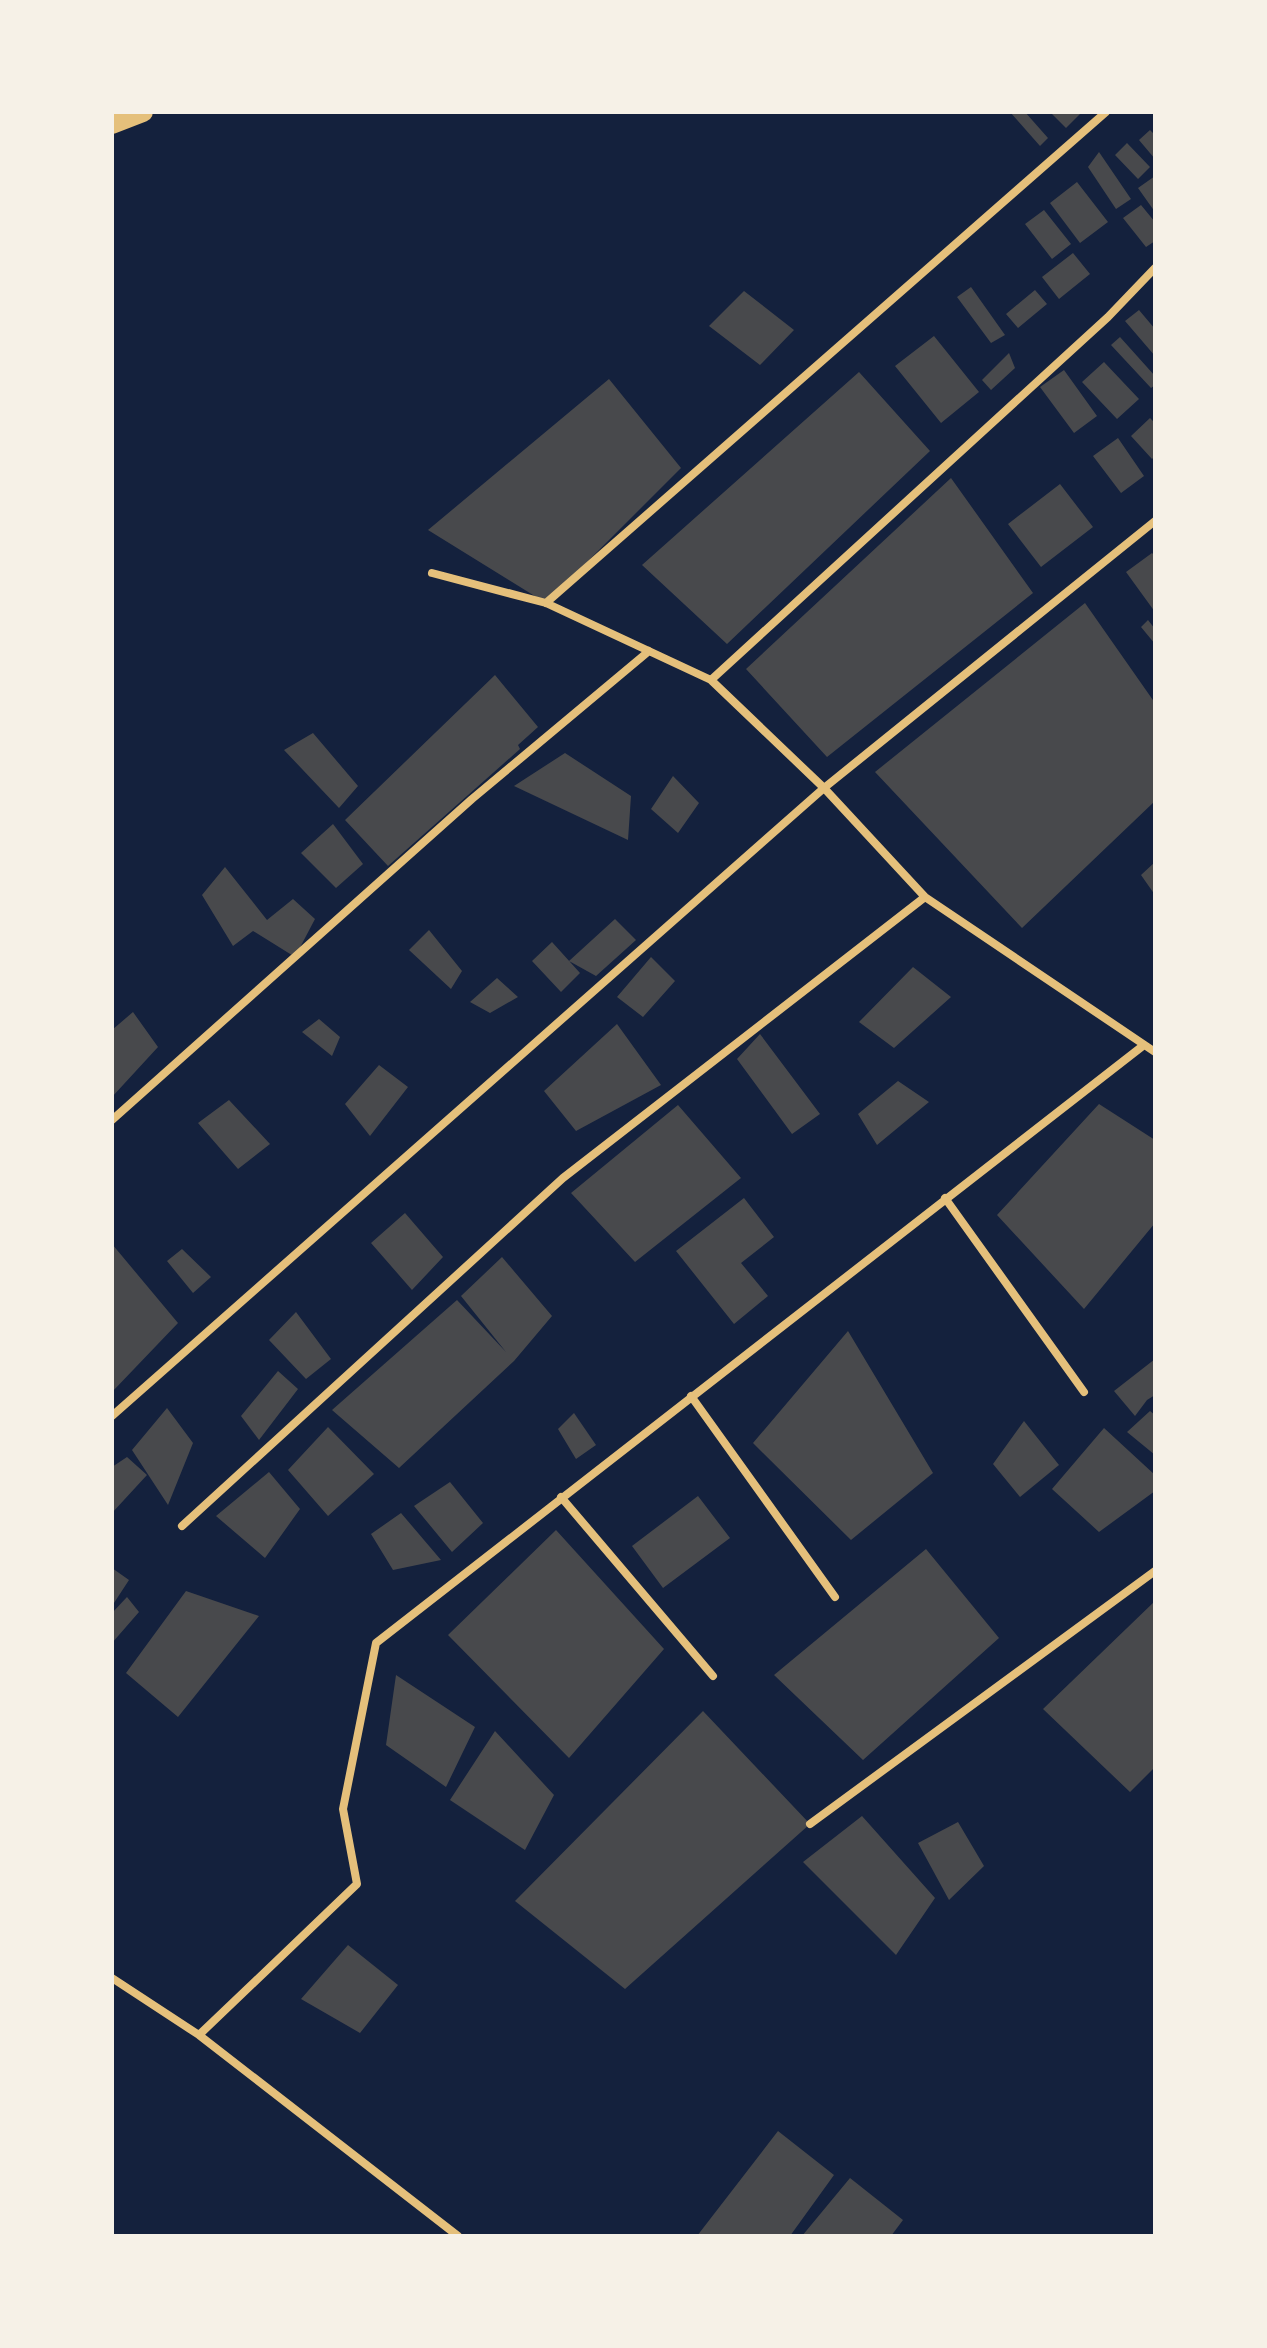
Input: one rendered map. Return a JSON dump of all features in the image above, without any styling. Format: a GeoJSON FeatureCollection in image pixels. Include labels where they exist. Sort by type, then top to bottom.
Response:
{"type":"FeatureCollection","features":[{"type":"Feature","properties":{"kind":"main road"},"geometry":{"type":"LineString","coordinates":[[112,124],[143,112]]}},
{"type":"Feature","properties":{"kind":"street"},"geometry":{"type":"LineString","coordinates":[[546,603],[1106,112]]}},
{"type":"Feature","properties":{"kind":"street"},"geometry":{"type":"LineString","coordinates":[[711,680],[1096,328],[1155,268]]}},
{"type":"Feature","properties":{"kind":"street"},"geometry":{"type":"LineString","coordinates":[[112,1416],[824,788],[1155,521]]}},
{"type":"Feature","properties":{"kind":"street"},"geometry":{"type":"LineString","coordinates":[[432,573],[546,603],[711,680],[824,788],[925,897],[1155,1052]]}},
{"type":"Feature","properties":{"kind":"street"},"geometry":{"type":"LineString","coordinates":[[112,1120],[472,799],[649,651]]}},
{"type":"Feature","properties":{"kind":"street"},"geometry":{"type":"LineString","coordinates":[[182,1526],[563,1178],[925,897]]}},
{"type":"Feature","properties":{"kind":"street"},"geometry":{"type":"LineString","coordinates":[[199,2035],[357,1884],[343,1809],[376,1643],[1144,1045]]}},
{"type":"Feature","properties":{"kind":"street"},"geometry":{"type":"LineString","coordinates":[[945,1198],[1084,1392]]}},
{"type":"Feature","properties":{"kind":"street"},"geometry":{"type":"LineString","coordinates":[[691,1396],[835,1597]]}},
{"type":"Feature","properties":{"kind":"street"},"geometry":{"type":"LineString","coordinates":[[561,1497],[713,1676]]}},
{"type":"Feature","properties":{"kind":"street"},"geometry":{"type":"LineString","coordinates":[[810,1824],[1155,1571]]}},
{"type":"Feature","properties":{"kind":"street"},"geometry":{"type":"LineString","coordinates":[[112,1978],[199,2035],[458,2236]]}},
{"type":"Feature","properties":{"kind":"building"},"geometry":{"type":"Polygon","coordinates":[[[1010,112],[1025,112],[1048,138],[1040,146],[1010,112]]]}},
{"type":"Feature","properties":{"kind":"building"},"geometry":{"type":"Polygon","coordinates":[[[1050,112],[1082,112],[1066,128],[1050,112]]]}},
{"type":"Feature","properties":{"kind":"building"},"geometry":{"type":"Polygon","coordinates":[[[1150,130],[1155,135],[1155,159],[1139,140],[1150,130]]]}},
{"type":"Feature","properties":{"kind":"building"},"geometry":{"type":"Polygon","coordinates":[[[1127,143],[1150,167],[1138,179],[1115,155],[1127,143]]]}},
{"type":"Feature","properties":{"kind":"building"},"geometry":{"type":"Polygon","coordinates":[[[1099,152],[1131,199],[1116,209],[1088,167],[1099,152]]]}},
{"type":"Feature","properties":{"kind":"building"},"geometry":{"type":"Polygon","coordinates":[[[1155,176],[1155,212],[1138,188],[1155,176]]]}},
{"type":"Feature","properties":{"kind":"building"},"geometry":{"type":"Polygon","coordinates":[[[1077,182],[1108,222],[1080,243],[1050,203],[1077,182]]]}},
{"type":"Feature","properties":{"kind":"building"},"geometry":{"type":"Polygon","coordinates":[[[1141,205],[1155,222],[1155,241],[1146,247],[1123,218],[1141,205]]]}},
{"type":"Feature","properties":{"kind":"building"},"geometry":{"type":"Polygon","coordinates":[[[1044,210],[1071,244],[1052,259],[1025,224],[1044,210]]]}},
{"type":"Feature","properties":{"kind":"building"},"geometry":{"type":"Polygon","coordinates":[[[1073,253],[1090,274],[1059,299],[1042,277],[1073,253]]]}},
{"type":"Feature","properties":{"kind":"building"},"geometry":{"type":"Polygon","coordinates":[[[971,287],[1005,335],[991,343],[957,297],[971,287]]]}},
{"type":"Feature","properties":{"kind":"building"},"geometry":{"type":"Polygon","coordinates":[[[1035,290],[1047,304],[1018,328],[1006,314],[1035,290]]]}},
{"type":"Feature","properties":{"kind":"building"},"geometry":{"type":"Polygon","coordinates":[[[744,291],[794,330],[760,365],[709,326],[744,291]]]}},
{"type":"Feature","properties":{"kind":"building"},"geometry":{"type":"Polygon","coordinates":[[[1139,310],[1155,329],[1155,356],[1125,321],[1139,310]]]}},
{"type":"Feature","properties":{"kind":"building"},"geometry":{"type":"Polygon","coordinates":[[[934,336],[979,392],[941,423],[895,366],[934,336]]]}},
{"type":"Feature","properties":{"kind":"building"},"geometry":{"type":"Polygon","coordinates":[[[1120,337],[1155,376],[1155,385],[1151,388],[1111,345],[1120,337]]]}},
{"type":"Feature","properties":{"kind":"building"},"geometry":{"type":"Polygon","coordinates":[[[1009,353],[1015,368],[991,390],[982,380],[1009,353]]]}},
{"type":"Feature","properties":{"kind":"building"},"geometry":{"type":"Polygon","coordinates":[[[1104,362],[1139,399],[1117,419],[1082,382],[1104,362]]]}},
{"type":"Feature","properties":{"kind":"building"},"geometry":{"type":"Polygon","coordinates":[[[1064,370],[1097,416],[1074,433],[1040,387],[1064,370]]]}},
{"type":"Feature","properties":{"kind":"building"},"geometry":{"type":"Polygon","coordinates":[[[859,372],[930,451],[727,644],[642,565],[859,372]]]}},
{"type":"Feature","properties":{"kind":"building"},"geometry":{"type":"Polygon","coordinates":[[[609,379],[681,468],[546,603],[428,530],[609,379]]]}},
{"type":"Feature","properties":{"kind":"building"},"geometry":{"type":"Polygon","coordinates":[[[1150,418],[1155,423],[1155,456],[1152,459],[1131,436],[1150,418]]]}},
{"type":"Feature","properties":{"kind":"building"},"geometry":{"type":"Polygon","coordinates":[[[1118,438],[1144,476],[1121,493],[1093,456],[1118,438]]]}},
{"type":"Feature","properties":{"kind":"building"},"geometry":{"type":"Polygon","coordinates":[[[951,478],[1033,593],[827,757],[746,669],[951,478]]]}},
{"type":"Feature","properties":{"kind":"building"},"geometry":{"type":"Polygon","coordinates":[[[1060,484],[1093,527],[1041,567],[1008,524],[1060,484]]]}},
{"type":"Feature","properties":{"kind":"building"},"geometry":{"type":"Polygon","coordinates":[[[1152,553],[1155,556],[1155,612],[1126,572],[1152,553]]]}},
{"type":"Feature","properties":{"kind":"building"},"geometry":{"type":"Polygon","coordinates":[[[1085,603],[1155,703],[1155,801],[1022,928],[875,772],[1085,603]]]}},
{"type":"Feature","properties":{"kind":"building"},"geometry":{"type":"Polygon","coordinates":[[[1148,620],[1155,629],[1155,644],[1141,627],[1148,620]]]}},
{"type":"Feature","properties":{"kind":"building"},"geometry":{"type":"Polygon","coordinates":[[[495,675],[538,727],[518,745],[520,749],[388,866],[345,820],[495,675]]]}},
{"type":"Feature","properties":{"kind":"building"},"geometry":{"type":"Polygon","coordinates":[[[313,733],[358,786],[339,808],[284,750],[313,733]]]}},
{"type":"Feature","properties":{"kind":"building"},"geometry":{"type":"Polygon","coordinates":[[[565,753],[631,796],[628,840],[514,786],[565,753]]]}},
{"type":"Feature","properties":{"kind":"building"},"geometry":{"type":"Polygon","coordinates":[[[673,776],[699,803],[678,833],[651,809],[673,776]]]}},
{"type":"Feature","properties":{"kind":"building"},"geometry":{"type":"Polygon","coordinates":[[[333,824],[363,864],[336,888],[301,853],[333,824]]]}},
{"type":"Feature","properties":{"kind":"building"},"geometry":{"type":"Polygon","coordinates":[[[1155,862],[1155,895],[1141,875],[1155,862]]]}},
{"type":"Feature","properties":{"kind":"building"},"geometry":{"type":"Polygon","coordinates":[[[225,867],[267,920],[293,899],[315,919],[295,957],[253,931],[233,946],[202,895],[225,867]]]}},
{"type":"Feature","properties":{"kind":"building"},"geometry":{"type":"Polygon","coordinates":[[[615,919],[636,940],[596,976],[569,961],[615,919]]]}},
{"type":"Feature","properties":{"kind":"building"},"geometry":{"type":"Polygon","coordinates":[[[429,930],[462,971],[451,989],[409,950],[429,930]]]}},
{"type":"Feature","properties":{"kind":"building"},"geometry":{"type":"Polygon","coordinates":[[[552,942],[580,973],[561,992],[532,961],[552,942]]]}},
{"type":"Feature","properties":{"kind":"building"},"geometry":{"type":"Polygon","coordinates":[[[651,957],[675,981],[643,1017],[617,997],[651,957]]]}},
{"type":"Feature","properties":{"kind":"building"},"geometry":{"type":"Polygon","coordinates":[[[913,967],[951,997],[894,1048],[859,1022],[913,967]]]}},
{"type":"Feature","properties":{"kind":"building"},"geometry":{"type":"Polygon","coordinates":[[[497,978],[518,997],[490,1013],[470,1002],[497,978]]]}},
{"type":"Feature","properties":{"kind":"building"},"geometry":{"type":"Polygon","coordinates":[[[133,1012],[158,1047],[112,1097],[112,1030],[133,1012]]]}},
{"type":"Feature","properties":{"kind":"building"},"geometry":{"type":"Polygon","coordinates":[[[319,1019],[340,1037],[332,1056],[302,1032],[319,1019]]]}},
{"type":"Feature","properties":{"kind":"building"},"geometry":{"type":"Polygon","coordinates":[[[617,1024],[661,1085],[576,1131],[544,1091],[617,1024]]]}},
{"type":"Feature","properties":{"kind":"building"},"geometry":{"type":"Polygon","coordinates":[[[760,1034],[820,1114],[792,1134],[737,1059],[760,1034]]]}},
{"type":"Feature","properties":{"kind":"building"},"geometry":{"type":"Polygon","coordinates":[[[379,1065],[408,1087],[370,1136],[345,1104],[379,1065]]]}},
{"type":"Feature","properties":{"kind":"building"},"geometry":{"type":"Polygon","coordinates":[[[898,1081],[929,1102],[877,1145],[858,1114],[898,1081]]]}},
{"type":"Feature","properties":{"kind":"building"},"geometry":{"type":"Polygon","coordinates":[[[229,1100],[270,1144],[238,1169],[198,1123],[229,1100]]]}},
{"type":"Feature","properties":{"kind":"building"},"geometry":{"type":"Polygon","coordinates":[[[1099,1104],[1155,1140],[1155,1223],[1084,1309],[997,1215],[1099,1104]]]}},
{"type":"Feature","properties":{"kind":"building"},"geometry":{"type":"Polygon","coordinates":[[[678,1105],[741,1178],[635,1262],[571,1193],[678,1105]]]}},
{"type":"Feature","properties":{"kind":"building"},"geometry":{"type":"Polygon","coordinates":[[[744,1198],[774,1237],[741,1263],[768,1296],[734,1324],[676,1251],[744,1198]]]}},
{"type":"Feature","properties":{"kind":"building"},"geometry":{"type":"Polygon","coordinates":[[[405,1213],[443,1257],[412,1290],[371,1243],[405,1213]]]}},
{"type":"Feature","properties":{"kind":"building"},"geometry":{"type":"Polygon","coordinates":[[[112,1244],[178,1323],[112,1392],[112,1244]]]}},
{"type":"Feature","properties":{"kind":"building"},"geometry":{"type":"Polygon","coordinates":[[[182,1249],[211,1277],[193,1293],[167,1261],[182,1249]]]}},
{"type":"Feature","properties":{"kind":"building"},"geometry":{"type":"Polygon","coordinates":[[[502,1257],[552,1316],[514,1361],[399,1468],[332,1410],[457,1300],[506,1352],[461,1296],[502,1257]]]}},
{"type":"Feature","properties":{"kind":"building"},"geometry":{"type":"Polygon","coordinates":[[[296,1312],[331,1359],[306,1379],[269,1340],[296,1312]]]}},
{"type":"Feature","properties":{"kind":"building"},"geometry":{"type":"Polygon","coordinates":[[[848,1331],[933,1473],[851,1540],[753,1443],[848,1331]]]}},
{"type":"Feature","properties":{"kind":"building"},"geometry":{"type":"Polygon","coordinates":[[[1155,1359],[1155,1395],[1135,1416],[1114,1391],[1155,1359]]]}},
{"type":"Feature","properties":{"kind":"building"},"geometry":{"type":"Polygon","coordinates":[[[278,1371],[298,1389],[259,1440],[241,1416],[278,1371]]]}},
{"type":"Feature","properties":{"kind":"building"},"geometry":{"type":"Polygon","coordinates":[[[167,1408],[193,1443],[168,1505],[132,1450],[167,1408]]]}},
{"type":"Feature","properties":{"kind":"building"},"geometry":{"type":"Polygon","coordinates":[[[1150,1411],[1155,1415],[1155,1455],[1127,1432],[1150,1411]]]}},
{"type":"Feature","properties":{"kind":"building"},"geometry":{"type":"Polygon","coordinates":[[[574,1413],[596,1445],[576,1459],[558,1429],[574,1413]]]}},
{"type":"Feature","properties":{"kind":"building"},"geometry":{"type":"Polygon","coordinates":[[[1024,1421],[1059,1465],[1020,1497],[993,1464],[1024,1421]]]}},
{"type":"Feature","properties":{"kind":"building"},"geometry":{"type":"Polygon","coordinates":[[[328,1427],[374,1474],[328,1516],[288,1470],[328,1427]]]}},
{"type":"Feature","properties":{"kind":"building"},"geometry":{"type":"Polygon","coordinates":[[[1104,1428],[1155,1475],[1155,1491],[1099,1532],[1052,1489],[1104,1428]]]}},
{"type":"Feature","properties":{"kind":"building"},"geometry":{"type":"Polygon","coordinates":[[[127,1457],[147,1475],[112,1513],[112,1467],[127,1457]]]}},
{"type":"Feature","properties":{"kind":"building"},"geometry":{"type":"Polygon","coordinates":[[[269,1472],[300,1509],[265,1558],[216,1516],[269,1472]]]}},
{"type":"Feature","properties":{"kind":"building"},"geometry":{"type":"Polygon","coordinates":[[[450,1482],[483,1523],[452,1552],[414,1506],[450,1482]]]}},
{"type":"Feature","properties":{"kind":"building"},"geometry":{"type":"Polygon","coordinates":[[[698,1496],[730,1538],[663,1588],[632,1546],[698,1496]]]}},
{"type":"Feature","properties":{"kind":"building"},"geometry":{"type":"Polygon","coordinates":[[[401,1513],[441,1560],[393,1570],[371,1534],[401,1513]]]}},
{"type":"Feature","properties":{"kind":"building"},"geometry":{"type":"Polygon","coordinates":[[[556,1530],[664,1649],[569,1758],[448,1635],[556,1530]]]}},
{"type":"Feature","properties":{"kind":"building"},"geometry":{"type":"Polygon","coordinates":[[[926,1549],[999,1638],[863,1760],[774,1675],[926,1549]]]}},
{"type":"Feature","properties":{"kind":"building"},"geometry":{"type":"Polygon","coordinates":[[[112,1568],[129,1580],[112,1606],[112,1568]]]}},
{"type":"Feature","properties":{"kind":"building"},"geometry":{"type":"Polygon","coordinates":[[[186,1591],[259,1616],[178,1717],[126,1673],[186,1591]]]}},
{"type":"Feature","properties":{"kind":"building"},"geometry":{"type":"Polygon","coordinates":[[[127,1597],[139,1612],[112,1643],[112,1613],[127,1597]]]}},
{"type":"Feature","properties":{"kind":"building"},"geometry":{"type":"Polygon","coordinates":[[[1155,1601],[1155,1767],[1130,1792],[1043,1709],[1155,1601]]]}},
{"type":"Feature","properties":{"kind":"building"},"geometry":{"type":"Polygon","coordinates":[[[396,1675],[475,1727],[446,1787],[386,1745],[396,1675]]]}},
{"type":"Feature","properties":{"kind":"building"},"geometry":{"type":"Polygon","coordinates":[[[703,1711],[810,1824],[625,1989],[515,1901],[703,1711]]]}},
{"type":"Feature","properties":{"kind":"building"},"geometry":{"type":"Polygon","coordinates":[[[495,1731],[554,1795],[525,1850],[450,1800],[495,1731]]]}},
{"type":"Feature","properties":{"kind":"building"},"geometry":{"type":"Polygon","coordinates":[[[862,1816],[935,1898],[896,1955],[803,1862],[862,1816]]]}},
{"type":"Feature","properties":{"kind":"building"},"geometry":{"type":"Polygon","coordinates":[[[958,1822],[984,1866],[949,1900],[918,1843],[958,1822]]]}},
{"type":"Feature","properties":{"kind":"building"},"geometry":{"type":"Polygon","coordinates":[[[348,1945],[398,1985],[360,2033],[301,1999],[348,1945]]]}},
{"type":"Feature","properties":{"kind":"building"},"geometry":{"type":"Polygon","coordinates":[[[778,2131],[834,2175],[790,2236],[697,2236],[778,2131]]]}},
{"type":"Feature","properties":{"kind":"building"},"geometry":{"type":"Polygon","coordinates":[[[850,2178],[903,2220],[891,2236],[802,2236],[850,2178]]]}}]}
